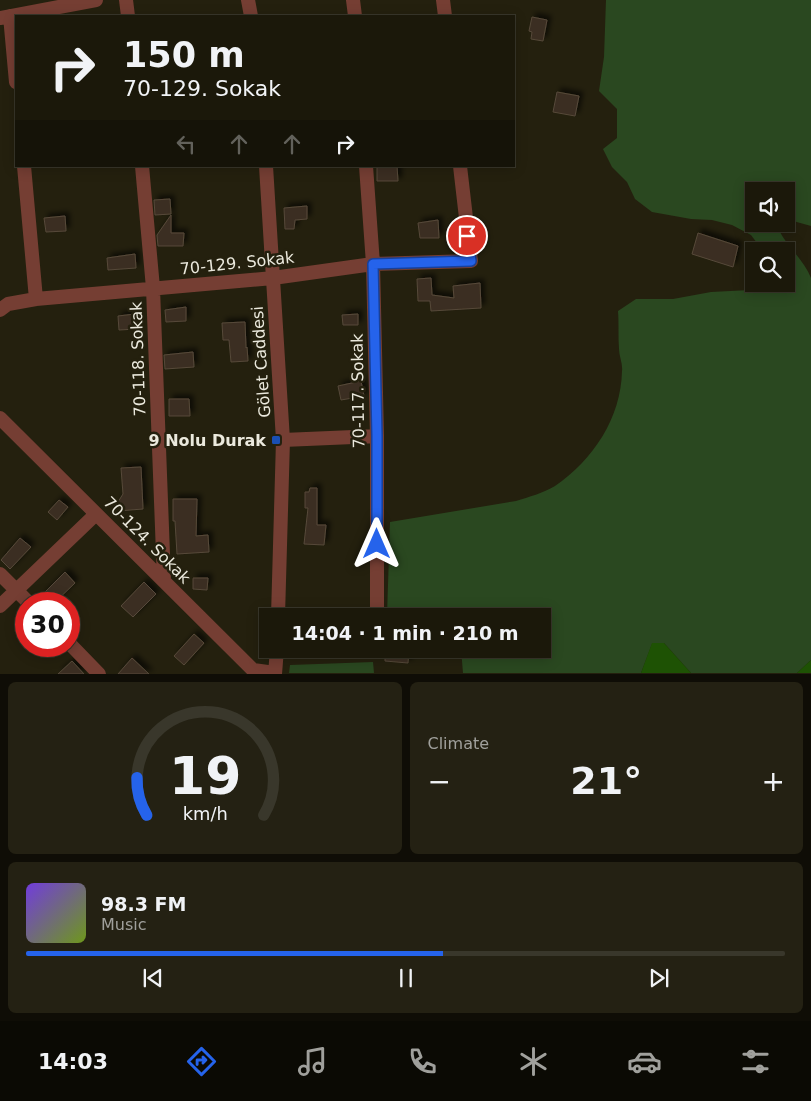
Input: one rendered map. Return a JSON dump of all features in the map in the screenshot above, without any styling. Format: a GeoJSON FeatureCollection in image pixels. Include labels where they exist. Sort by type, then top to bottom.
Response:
{"type":"FeatureCollection","features":[{"type":"Feature","properties":{"kind":"street"},"geometry":{"type":"LineString","coordinates":[[16,15],[96,0]]}},
{"type":"Feature","properties":{"kind":"street"},"geometry":{"type":"LineString","coordinates":[[126,0],[128,15]]}},
{"type":"Feature","properties":{"kind":"street"},"geometry":{"type":"LineString","coordinates":[[248,0],[251,15]]}},
{"type":"Feature","properties":{"kind":"street"},"geometry":{"type":"LineString","coordinates":[[353,0],[355,15]]}},
{"type":"Feature","properties":{"kind":"street"},"geometry":{"type":"LineString","coordinates":[[443,0],[445,15]]}},
{"type":"Feature","properties":{"kind":"street"},"geometry":{"type":"LineString","coordinates":[[5,17],[15,76]]}},
{"type":"Feature","properties":{"kind":"street"},"geometry":{"type":"LineString","coordinates":[[24,167],[36,299]]}},
{"type":"Feature","properties":{"kind":"street","name":"70-118. Sokak"},"geometry":{"type":"LineString","coordinates":[[142,167],[153,288],[164,581]]}},
{"type":"Feature","properties":{"kind":"street","name":"Gölet Caddesi"},"geometry":{"type":"LineString","coordinates":[[266,167],[283,440],[278,608]]}},
{"type":"Feature","properties":{"kind":"street","name":"70-117. Sokak"},"geometry":{"type":"LineString","coordinates":[[366,167],[373,264],[377,436],[377,608]]}},
{"type":"Feature","properties":{"kind":"street","name":"70-129. Sokak"},"geometry":{"type":"LineString","coordinates":[[0,310],[8,304],[36,299],[273,278],[373,264],[471,261],[460,167]]}},
{"type":"Feature","properties":{"kind":"street","name":"70-124. Sokak"},"geometry":{"type":"LineString","coordinates":[[0,418],[164,581],[243,669],[275,673]]}},
{"type":"Feature","properties":{"kind":"street"},"geometry":{"type":"LineString","coordinates":[[283,440],[377,436]]}},
{"type":"Feature","properties":{"kind":"street"},"geometry":{"type":"LineString","coordinates":[[0,606],[96,514]]}},
{"type":"Feature","properties":{"kind":"street"},"geometry":{"type":"LineString","coordinates":[[0,574],[16,590]]}},
{"type":"Feature","properties":{"kind":"street"},"geometry":{"type":"LineString","coordinates":[[80,654],[99,674]]}},
{"type":"Feature","properties":{"kind":"street"},"geometry":{"type":"LineString","coordinates":[[275,673],[276,658]]}},
{"type":"Feature","properties":{"kind":"green space"},"geometry":{"type":"Polygon","coordinates":[[[606,0],[811,0],[811,226],[795,222],[795,182],[745,182],[745,232],[732,225],[712,220],[691,219],[652,212],[635,199],[627,182],[612,167],[603,149],[617,138],[617,109],[599,91],[604,57],[606,0]]]}},
{"type":"Feature","properties":{"kind":"green space"},"geometry":{"type":"Polygon","coordinates":[[[745,232],[780,232],[787,242],[756,242],[751,235],[745,232]]]}},
{"type":"Feature","properties":{"kind":"green space"},"geometry":{"type":"Polygon","coordinates":[[[795,253],[811,278],[811,660],[797,673],[691,673],[664,643],[652,644],[641,673],[463,673],[462,658],[551,658],[551,608],[387,608],[390,522],[516,501],[546,491],[569,476],[593,451],[610,421],[616,405],[622,368],[619,352],[618,311],[636,299],[673,299],[711,292],[745,290],[745,292],[795,292],[795,253]]]}},
{"type":"Feature","properties":{"kind":"green space"},"geometry":{"type":"Polygon","coordinates":[[[652,643],[664,643],[691,673],[641,673],[652,643]]]}},
{"type":"Feature","properties":{"kind":"green space"},"geometry":{"type":"Polygon","coordinates":[[[811,660],[811,673],[797,673],[811,660]]]}},
{"type":"Feature","properties":{"kind":"green space"},"geometry":{"type":"Polygon","coordinates":[[[373,662],[374,673],[289,673],[290,665],[373,662]]]}},
{"type":"Feature","properties":{"kind":"building"},"geometry":{"type":"Polygon","coordinates":[[[532,17],[547,20],[543,41],[531,39],[532,32],[529,31],[532,17]]]}},
{"type":"Feature","properties":{"kind":"building"},"geometry":{"type":"Polygon","coordinates":[[[557,92],[579,96],[575,116],[553,112],[557,92]]]}},
{"type":"Feature","properties":{"kind":"building"},"geometry":{"type":"Polygon","coordinates":[[[377,167],[397,167],[398,181],[377,181],[377,167]]]}},
{"type":"Feature","properties":{"kind":"building"},"geometry":{"type":"Polygon","coordinates":[[[170,199],[171,214],[155,215],[154,200],[170,199]]]}},
{"type":"Feature","properties":{"kind":"building"},"geometry":{"type":"Polygon","coordinates":[[[307,206],[307,219],[295,220],[294,229],[285,229],[284,208],[307,206]]]}},
{"type":"Feature","properties":{"kind":"building"},"geometry":{"type":"Polygon","coordinates":[[[171,215],[171,233],[184,233],[183,246],[158,246],[157,235],[171,215]]]}},
{"type":"Feature","properties":{"kind":"building"},"geometry":{"type":"Polygon","coordinates":[[[65,216],[66,231],[46,232],[44,218],[65,216]]]}},
{"type":"Feature","properties":{"kind":"building"},"geometry":{"type":"Polygon","coordinates":[[[438,220],[439,238],[420,238],[418,223],[438,220]]]}},
{"type":"Feature","properties":{"kind":"building"},"geometry":{"type":"Polygon","coordinates":[[[698,233],[738,246],[733,267],[692,254],[698,233]]]}},
{"type":"Feature","properties":{"kind":"building"},"geometry":{"type":"Polygon","coordinates":[[[135,254],[136,268],[108,270],[107,258],[135,254]]]}},
{"type":"Feature","properties":{"kind":"building"},"geometry":{"type":"Polygon","coordinates":[[[431,278],[432,295],[454,298],[453,286],[480,283],[481,308],[431,311],[430,301],[418,301],[417,279],[431,278]]]}},
{"type":"Feature","properties":{"kind":"building"},"geometry":{"type":"Polygon","coordinates":[[[186,307],[186,321],[166,322],[165,310],[186,307]]]}},
{"type":"Feature","properties":{"kind":"building"},"geometry":{"type":"Polygon","coordinates":[[[135,314],[136,329],[119,330],[118,316],[135,314]]]}},
{"type":"Feature","properties":{"kind":"building"},"geometry":{"type":"Polygon","coordinates":[[[358,314],[358,325],[343,325],[342,315],[358,314]]]}},
{"type":"Feature","properties":{"kind":"building"},"geometry":{"type":"Polygon","coordinates":[[[245,322],[248,361],[231,362],[229,340],[223,340],[222,323],[245,322]]]}},
{"type":"Feature","properties":{"kind":"building"},"geometry":{"type":"Polygon","coordinates":[[[193,352],[194,367],[165,369],[164,355],[193,352]]]}},
{"type":"Feature","properties":{"kind":"building"},"geometry":{"type":"Polygon","coordinates":[[[361,381],[364,396],[341,400],[338,386],[361,381]]]}},
{"type":"Feature","properties":{"kind":"building"},"geometry":{"type":"Polygon","coordinates":[[[169,399],[189,399],[190,416],[169,416],[169,399]]]}},
{"type":"Feature","properties":{"kind":"building"},"geometry":{"type":"Polygon","coordinates":[[[141,467],[143,509],[118,511],[118,502],[123,494],[121,468],[141,467]]]}},
{"type":"Feature","properties":{"kind":"building"},"geometry":{"type":"Polygon","coordinates":[[[310,488],[317,488],[317,525],[326,525],[324,545],[304,544],[308,508],[305,508],[305,492],[309,492],[310,488]]]}},
{"type":"Feature","properties":{"kind":"building"},"geometry":{"type":"Polygon","coordinates":[[[173,499],[197,499],[196,536],[208,535],[209,552],[177,554],[175,521],[173,521],[173,499]]]}},
{"type":"Feature","properties":{"kind":"building"},"geometry":{"type":"Polygon","coordinates":[[[59,500],[68,507],[57,520],[48,512],[59,500]]]}},
{"type":"Feature","properties":{"kind":"building"},"geometry":{"type":"Polygon","coordinates":[[[20,538],[31,547],[10,569],[1,560],[20,538]]]}},
{"type":"Feature","properties":{"kind":"building"},"geometry":{"type":"Polygon","coordinates":[[[65,572],[75,583],[66,592],[45,592],[65,572]]]}},
{"type":"Feature","properties":{"kind":"building"},"geometry":{"type":"Polygon","coordinates":[[[193,578],[208,578],[207,590],[193,589],[193,578]]]}},
{"type":"Feature","properties":{"kind":"building"},"geometry":{"type":"Polygon","coordinates":[[[144,582],[156,594],[133,617],[121,606],[144,582]]]}},
{"type":"Feature","properties":{"kind":"building"},"geometry":{"type":"Polygon","coordinates":[[[194,634],[204,643],[184,665],[174,656],[194,634]]]}},
{"type":"Feature","properties":{"kind":"building"},"geometry":{"type":"Polygon","coordinates":[[[132,658],[149,674],[118,674],[132,658]]]}},
{"type":"Feature","properties":{"kind":"building"},"geometry":{"type":"Polygon","coordinates":[[[385,658],[408,658],[408,663],[385,661],[385,658]]]}},
{"type":"Feature","properties":{"kind":"building"},"geometry":{"type":"Polygon","coordinates":[[[72,661],[84,674],[58,674],[72,661]]]}},
{"type":"Feature","properties":{"kind":"place","name":"9 Nolu Durak"},"geometry":{"type":"Point","coordinates":[276,440]}},
{"type":"Feature","properties":{"kind":"route"},"geometry":{"type":"LineString","coordinates":[[377,544],[377,436],[373,264],[471,261],[467,236]]}}]}
